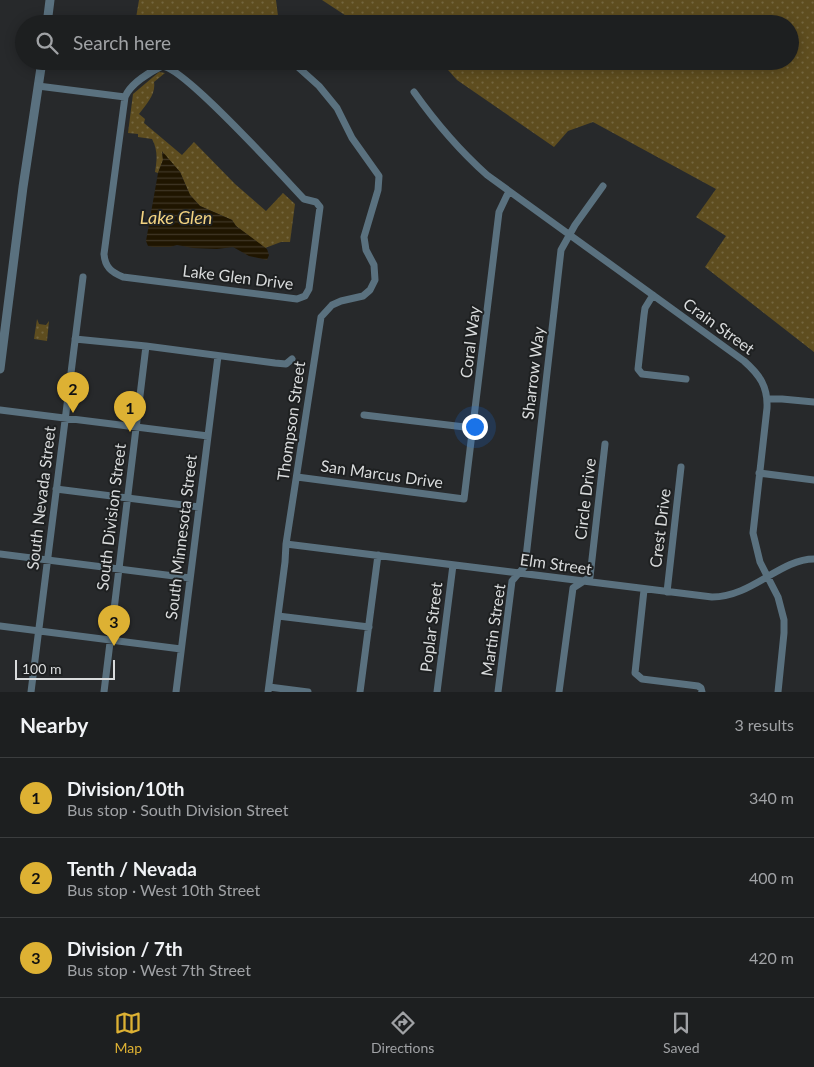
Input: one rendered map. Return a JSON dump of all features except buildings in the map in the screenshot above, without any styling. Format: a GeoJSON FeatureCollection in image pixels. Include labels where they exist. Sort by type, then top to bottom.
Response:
{"type":"FeatureCollection","features":[{"type":"Feature","properties":{"kind":"street"},"geometry":{"type":"LineString","coordinates":[[48,15],[50,0]]}},
{"type":"Feature","properties":{"kind":"street"},"geometry":{"type":"LineString","coordinates":[[0,369],[23,187],[41,70]]}},
{"type":"Feature","properties":{"kind":"street","name":"Lake Glen Drive"},"geometry":{"type":"LineString","coordinates":[[155,70],[127,91],[125,97],[104,254],[105,262],[111,272],[123,277],[297,299],[305,296],[309,289],[320,207],[316,202],[304,199],[205,96],[174,70]]}},
{"type":"Feature","properties":{"kind":"street","name":"Thompson Street"},"geometry":{"type":"LineString","coordinates":[[268,690],[286,544],[321,317],[332,305],[363,296],[370,290],[375,280],[374,265],[366,250],[364,237],[378,190],[379,176],[352,138],[337,108],[319,86],[301,70]]}},
{"type":"Feature","properties":{"kind":"street"},"geometry":{"type":"LineString","coordinates":[[38,86],[125,97]]}},
{"type":"Feature","properties":{"kind":"street","name":"Crain Street"},"geometry":{"type":"LineString","coordinates":[[414,92],[452,141],[487,175],[756,371],[766,388],[767,399],[753,534],[760,562],[778,597],[784,620],[778,692]]}},
{"type":"Feature","properties":{"kind":"street","name":"Sharrow Way"},"geometry":{"type":"LineString","coordinates":[[518,573],[525,566],[561,250],[603,186]]}},
{"type":"Feature","properties":{"kind":"street","name":"Coral Way"},"geometry":{"type":"LineString","coordinates":[[464,499],[499,212],[509,191]]}},
{"type":"Feature","properties":{"kind":"street","name":"South Nevada Street"},"geometry":{"type":"LineString","coordinates":[[31,692],[83,278]]}},
{"type":"Feature","properties":{"kind":"street"},"geometry":{"type":"LineString","coordinates":[[653,295],[645,308],[638,369],[642,374],[686,379]]}},
{"type":"Feature","properties":{"kind":"street"},"geometry":{"type":"LineString","coordinates":[[75,339],[146,346],[275,363],[286,364],[292,359]]}},
{"type":"Feature","properties":{"kind":"street","name":"South Division Street"},"geometry":{"type":"LineString","coordinates":[[104,692],[146,346]]}},
{"type":"Feature","properties":{"kind":"street","name":"South Minnesota Street"},"geometry":{"type":"LineString","coordinates":[[176,692],[218,356]]}},
{"type":"Feature","properties":{"kind":"street"},"geometry":{"type":"LineString","coordinates":[[767,399],[814,402]]}},
{"type":"Feature","properties":{"kind":"street"},"geometry":{"type":"LineString","coordinates":[[0,410],[208,436]]}},
{"type":"Feature","properties":{"kind":"street"},"geometry":{"type":"LineString","coordinates":[[364,415],[473,428]]}},
{"type":"Feature","properties":{"kind":"street","name":"Circle Drive"},"geometry":{"type":"LineString","coordinates":[[581,581],[590,577],[605,444]]}},
{"type":"Feature","properties":{"kind":"street","name":"Crest Drive"},"geometry":{"type":"LineString","coordinates":[[666,592],[681,467]]}},
{"type":"Feature","properties":{"kind":"street"},"geometry":{"type":"LineString","coordinates":[[759,474],[814,480]]}},
{"type":"Feature","properties":{"kind":"street","name":"San Marcus Drive"},"geometry":{"type":"LineString","coordinates":[[297,476],[464,499]]}},
{"type":"Feature","properties":{"kind":"street"},"geometry":{"type":"LineString","coordinates":[[56,489],[199,507]]}},
{"type":"Feature","properties":{"kind":"street","name":"Elm Street"},"geometry":{"type":"LineString","coordinates":[[286,544],[712,597],[729,596],[743,591],[799,561],[814,559]]}},
{"type":"Feature","properties":{"kind":"street"},"geometry":{"type":"LineString","coordinates":[[0,554],[190,578]]}},
{"type":"Feature","properties":{"kind":"street"},"geometry":{"type":"LineString","coordinates":[[360,692],[378,555]]}},
{"type":"Feature","properties":{"kind":"street","name":"Poplar Street"},"geometry":{"type":"LineString","coordinates":[[437,692],[453,565]]}},
{"type":"Feature","properties":{"kind":"street","name":"Martin Street"},"geometry":{"type":"LineString","coordinates":[[498,692],[512,581],[518,573]]}},
{"type":"Feature","properties":{"kind":"street"},"geometry":{"type":"LineString","coordinates":[[559,692],[572,588],[581,581]]}},
{"type":"Feature","properties":{"kind":"street"},"geometry":{"type":"LineString","coordinates":[[644,590],[635,673],[642,679],[694,685],[701,688],[702,692]]}},
{"type":"Feature","properties":{"kind":"street"},"geometry":{"type":"LineString","coordinates":[[278,616],[369,627]]}},
{"type":"Feature","properties":{"kind":"street"},"geometry":{"type":"LineString","coordinates":[[0,626],[181,650]]}},
{"type":"Feature","properties":{"kind":"street"},"geometry":{"type":"LineString","coordinates":[[268,690],[308,692]]}},
{"type":"Feature","properties":{"kind":"shaded area"},"geometry":{"type":"Polygon","coordinates":[[[139,0],[276,0],[278,15],[212,15],[136,15],[139,0]]]}},
{"type":"Feature","properties":{"kind":"shaded area"},"geometry":{"type":"Polygon","coordinates":[[[322,0],[814,0],[814,352],[705,267],[726,236],[696,217],[716,189],[593,122],[568,131],[554,147],[457,80],[448,70],[799,70],[799,15],[345,15],[322,0]]]}},
{"type":"Feature","properties":{"kind":"shaded area"},"geometry":{"type":"Polygon","coordinates":[[[159,72],[165,73],[154,82],[154,91],[139,114],[145,119],[144,123],[182,155],[194,142],[235,184],[266,211],[283,193],[295,204],[290,242],[281,242],[265,248],[236,226],[232,220],[200,206],[190,195],[180,172],[162,152],[163,160],[158,173],[155,172],[156,155],[152,139],[128,133],[133,94],[159,72]]]}},
{"type":"Feature","properties":{"kind":"shaded area"},"geometry":{"type":"Polygon","coordinates":[[[37,319],[39,324],[46,325],[49,321],[47,341],[34,339],[37,319]]]}},
{"type":"Feature","properties":{"kind":"water","name":"Lake Glen"},"geometry":{"type":"Polygon","coordinates":[[[162,151],[180,172],[190,195],[200,206],[232,220],[236,226],[267,249],[269,255],[267,260],[249,256],[233,247],[217,249],[177,245],[170,247],[148,246],[146,241],[158,173],[163,160],[162,151]]]}},
{"type":"Feature","properties":{"kind":"place","name":"Tenth / Nevada"},"geometry":{"type":"Point","coordinates":[73,413]}},
{"type":"Feature","properties":{"kind":"place","name":"Division/10th"},"geometry":{"type":"Point","coordinates":[130,432]}},
{"type":"Feature","properties":{"kind":"place","name":"Division / 7th"},"geometry":{"type":"Point","coordinates":[114,646]}}]}
